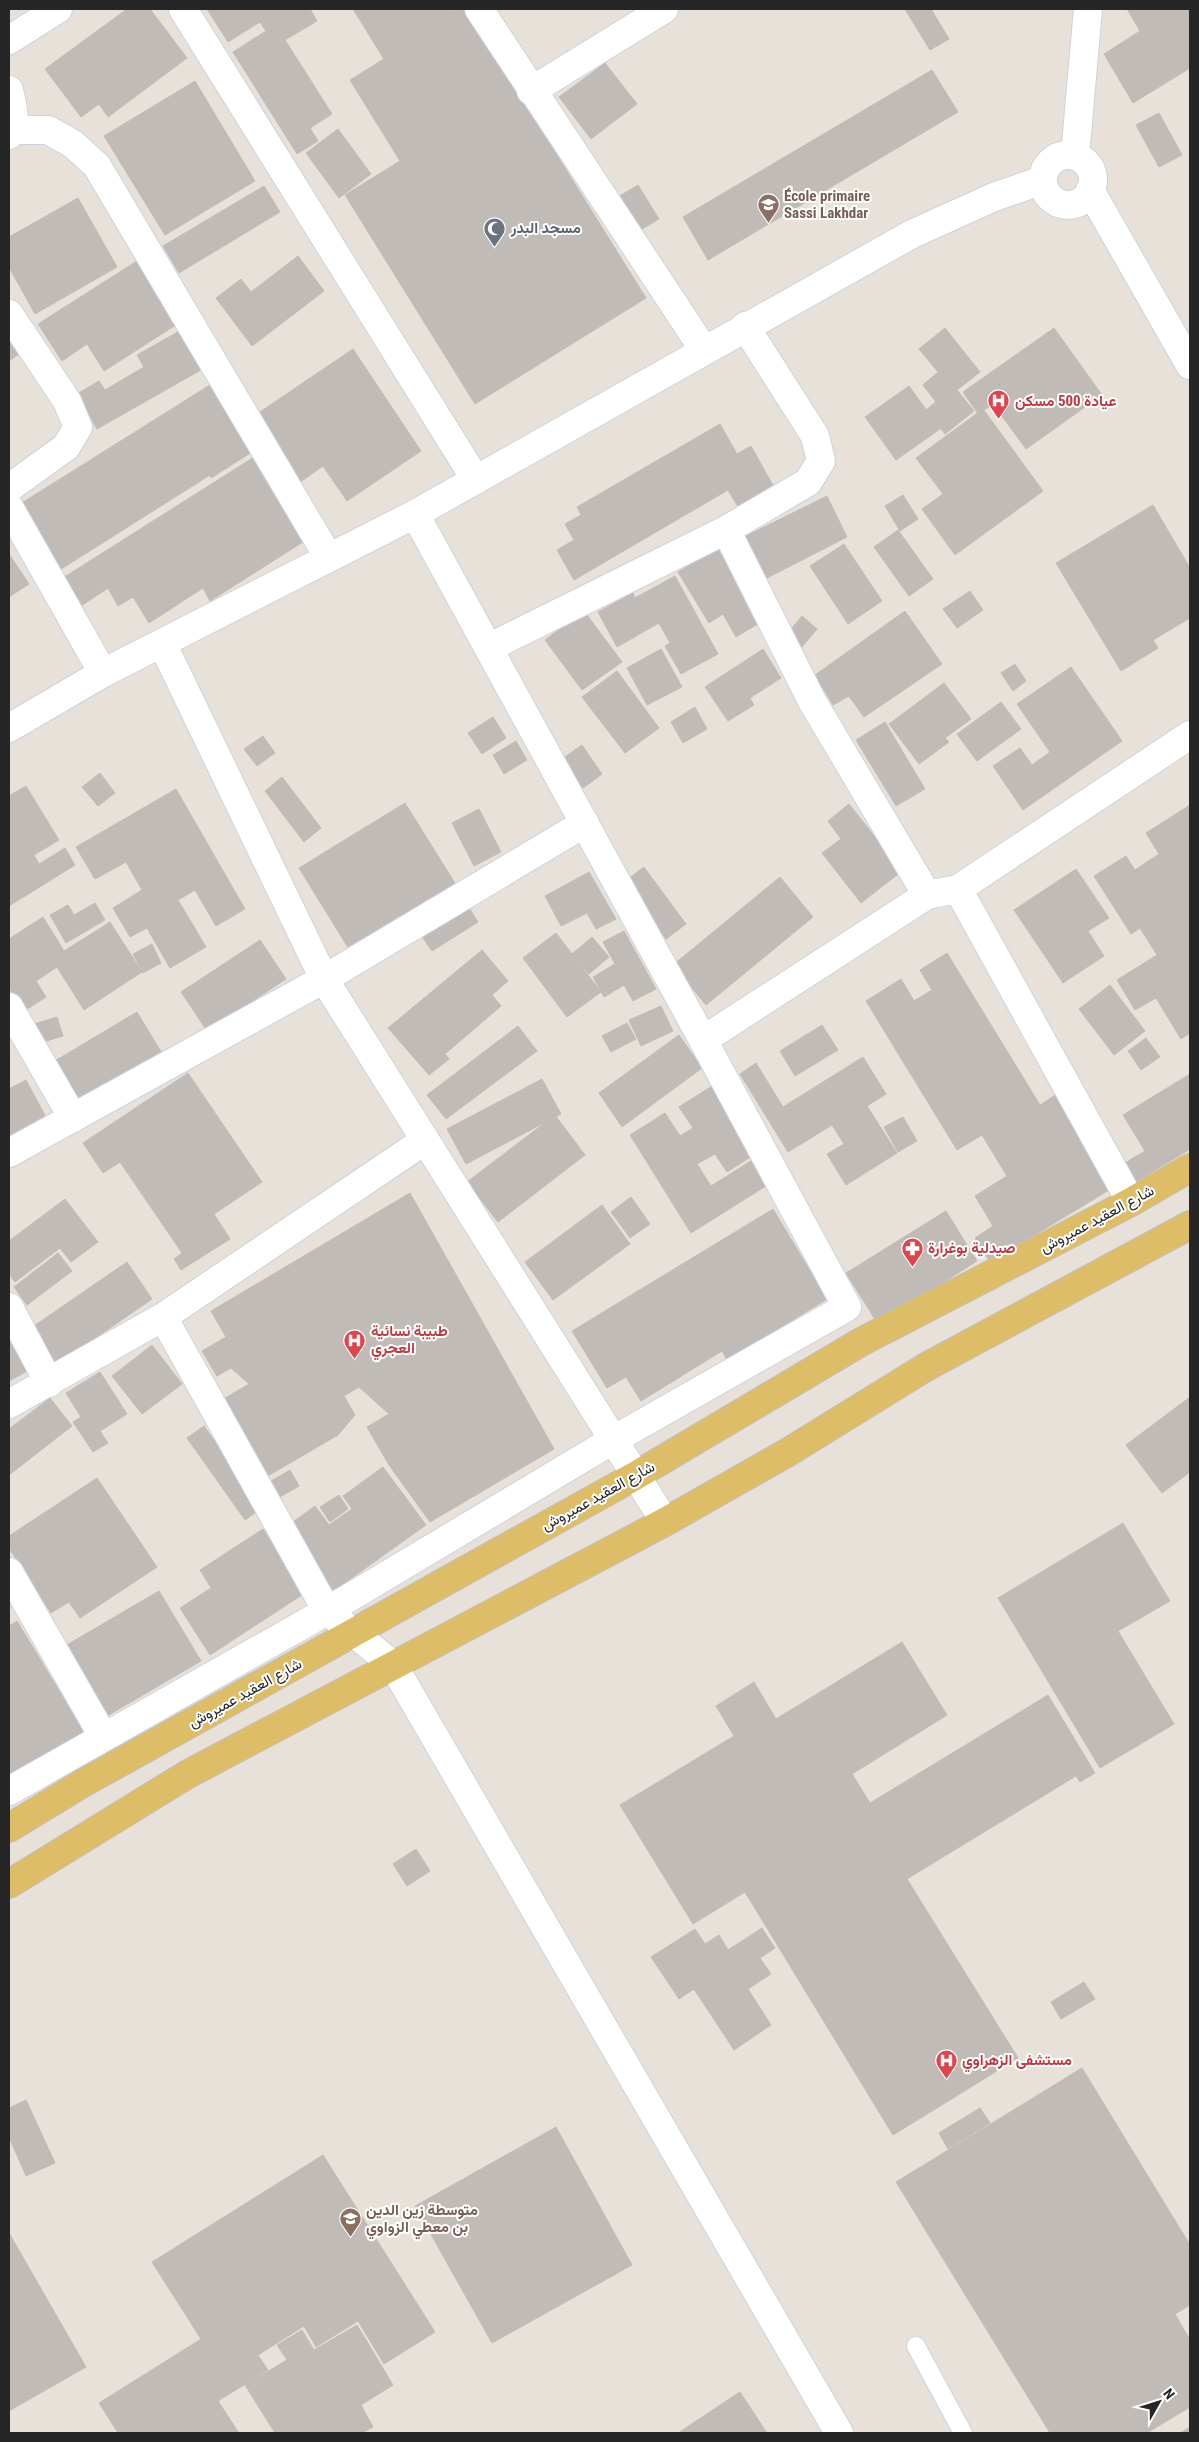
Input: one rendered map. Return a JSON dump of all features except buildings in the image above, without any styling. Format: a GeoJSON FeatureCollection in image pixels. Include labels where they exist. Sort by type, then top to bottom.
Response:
{"type":"FeatureCollection","features":[{"type":"Feature","properties":{"kind":"main road","name":"شارع العقيد عميروش"},"geometry":{"type":"LineString","coordinates":[[9,1828],[83,1783],[635,1476],[861,1342],[1131,1202],[1190,1168]]}},
{"type":"Feature","properties":{"kind":"main road"},"geometry":{"type":"LineString","coordinates":[[9,1884],[188,1774],[665,1522],[790,1451],[926,1367],[1190,1225]]}},
{"type":"Feature","properties":{"kind":"street"},"geometry":{"type":"LineString","coordinates":[[9,40],[58,9]]}},
{"type":"Feature","properties":{"kind":"street"},"geometry":{"type":"LineString","coordinates":[[183,9],[476,480]]}},
{"type":"Feature","properties":{"kind":"street"},"geometry":{"type":"LineString","coordinates":[[479,9],[531,91],[704,350]]}},
{"type":"Feature","properties":{"kind":"street"},"geometry":{"type":"LineString","coordinates":[[531,91],[664,9]]}},
{"type":"Feature","properties":{"kind":"street"},"geometry":{"type":"LineString","coordinates":[[1075,156],[1088,9]]}},
{"type":"Feature","properties":{"kind":"street"},"geometry":{"type":"LineString","coordinates":[[9,90],[14,112],[10,132],[48,130],[73,144],[97,166],[329,558]]}},
{"type":"Feature","properties":{"kind":"street"},"geometry":{"type":"LineString","coordinates":[[1060,156],[1075,156],[1083,160],[1092,173],[1090,190],[1080,202],[1063,204],[1048,196],[1043,180],[1044,172],[1053,160],[1060,156]]}},
{"type":"Feature","properties":{"kind":"street"},"geometry":{"type":"LineString","coordinates":[[9,728],[103,673],[415,514],[912,234],[994,196],[1043,180]]}},
{"type":"Feature","properties":{"kind":"street"},"geometry":{"type":"LineString","coordinates":[[1090,190],[1190,365]]}},
{"type":"Feature","properties":{"kind":"street"},"geometry":{"type":"LineString","coordinates":[[9,314],[67,401],[78,427],[66,446],[9,488]]}},
{"type":"Feature","properties":{"kind":"street"},"geometry":{"type":"LineString","coordinates":[[490,647],[726,530],[808,482],[821,461],[814,436],[746,326]]}},
{"type":"Feature","properties":{"kind":"street"},"geometry":{"type":"LineString","coordinates":[[9,507],[103,673]]}},
{"type":"Feature","properties":{"kind":"street"},"geometry":{"type":"LineString","coordinates":[[415,514],[490,647],[847,1307],[861,1342]]}},
{"type":"Feature","properties":{"kind":"street"},"geometry":{"type":"LineString","coordinates":[[726,530],[812,701],[927,895]]}},
{"type":"Feature","properties":{"kind":"street"},"geometry":{"type":"LineString","coordinates":[[162,643],[324,979],[665,1522]]}},
{"type":"Feature","properties":{"kind":"street"},"geometry":{"type":"LineString","coordinates":[[703,1040],[927,895],[958,889],[1190,735]]}},
{"type":"Feature","properties":{"kind":"street"},"geometry":{"type":"LineString","coordinates":[[9,1153],[324,979],[585,823]]}},
{"type":"Feature","properties":{"kind":"street"},"geometry":{"type":"LineString","coordinates":[[958,889],[1131,1202]]}},
{"type":"Feature","properties":{"kind":"street"},"geometry":{"type":"LineString","coordinates":[[9,1007],[73,1118]]}},
{"type":"Feature","properties":{"kind":"street"},"geometry":{"type":"LineString","coordinates":[[9,1404],[49,1383],[162,1317],[424,1141]]}},
{"type":"Feature","properties":{"kind":"street"},"geometry":{"type":"LineString","coordinates":[[9,1307],[49,1383]]}},
{"type":"Feature","properties":{"kind":"street"},"geometry":{"type":"LineString","coordinates":[[9,1791],[103,1736],[327,1611],[614,1440],[847,1307]]}},
{"type":"Feature","properties":{"kind":"street"},"geometry":{"type":"LineString","coordinates":[[162,1317],[327,1611],[393,1665],[839,2433]]}},
{"type":"Feature","properties":{"kind":"street"},"geometry":{"type":"LineString","coordinates":[[9,1572],[103,1736]]}},
{"type":"Feature","properties":{"kind":"lane"},"geometry":{"type":"LineString","coordinates":[[916,2346],[963,2433]]}},
{"type":"Feature","properties":{"kind":"place","name":"École primaire Sassi Lakhdar"},"geometry":{"type":"Point","coordinates":[768,224]}},
{"type":"Feature","properties":{"kind":"place","name":"مسجد البدر"},"geometry":{"type":"Point","coordinates":[495,247]}},
{"type":"Feature","properties":{"kind":"place","name":"عيادة 500 مسكن"},"geometry":{"type":"Point","coordinates":[999,420]}},
{"type":"Feature","properties":{"kind":"place","name":"صيدلية بوغرارة"},"geometry":{"type":"Point","coordinates":[912,1267]}},
{"type":"Feature","properties":{"kind":"place","name":"طبيبة نسائية العجري"},"geometry":{"type":"Point","coordinates":[355,1359]}},
{"type":"Feature","properties":{"kind":"place","name":"مستشفى الزهراوي"},"geometry":{"type":"Point","coordinates":[946,2079]}},
{"type":"Feature","properties":{"kind":"place","name":"متوسطة زين الدين بن معطي الزواوي"},"geometry":{"type":"Point","coordinates":[350,2238]}}]}
